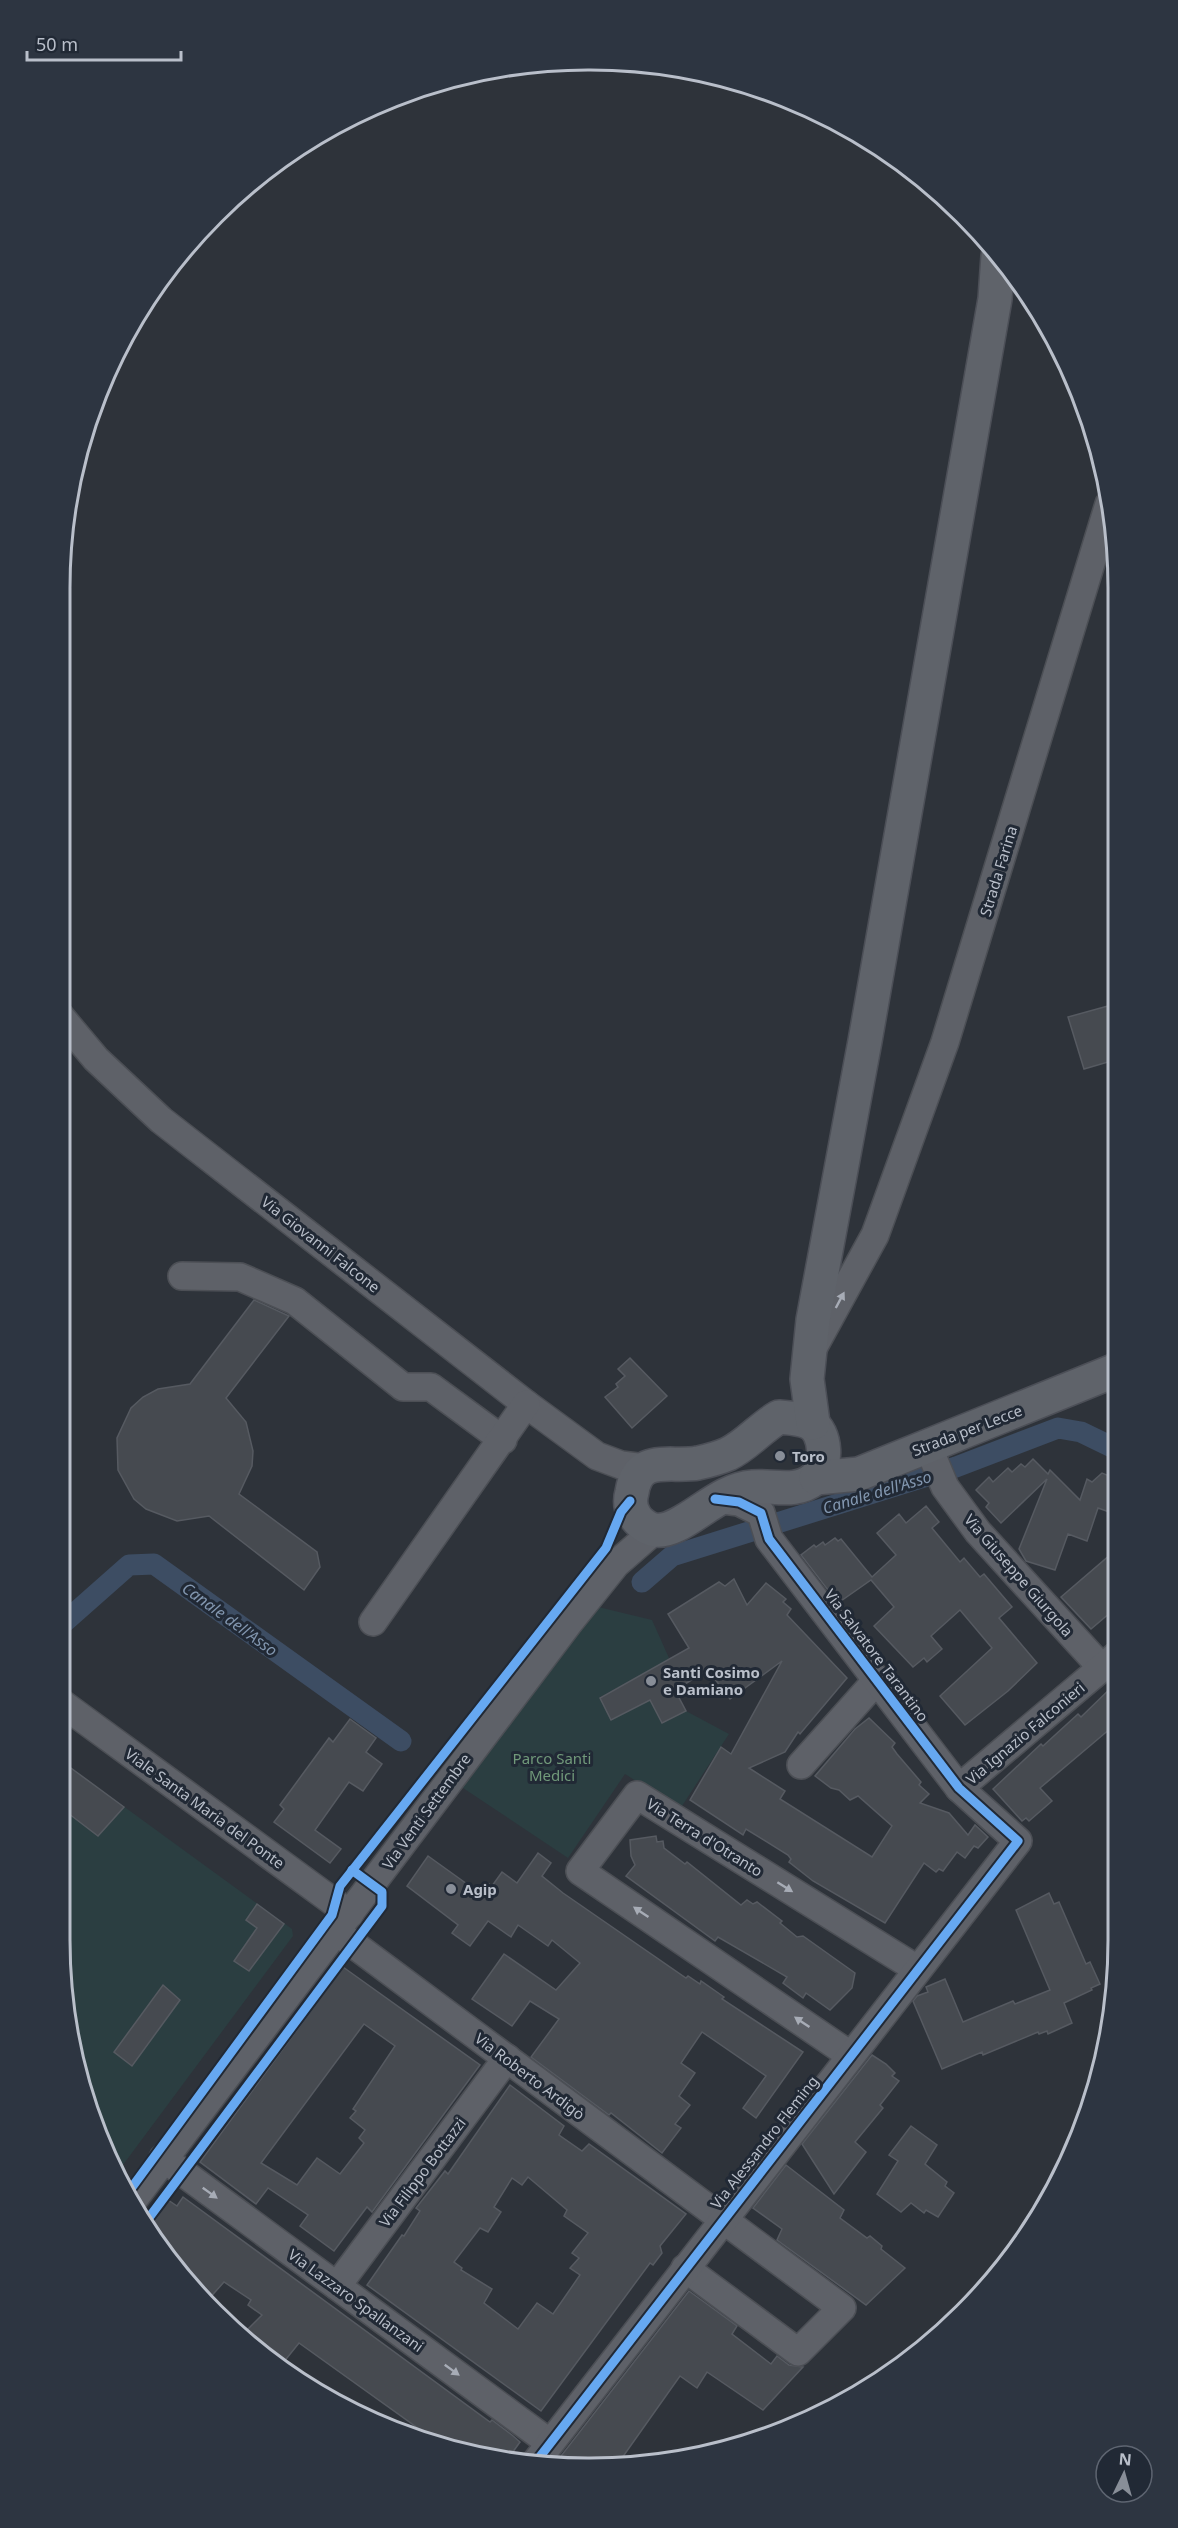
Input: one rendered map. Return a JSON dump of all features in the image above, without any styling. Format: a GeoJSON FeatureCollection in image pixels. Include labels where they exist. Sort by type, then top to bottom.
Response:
{"type":"FeatureCollection","features":[{"type":"Feature","properties":{"kind":"main road"},"geometry":{"type":"LineString","coordinates":[[816,1478],[824,1457],[807,1379],[812,1335],[995,299],[997,269]]}},
{"type":"Feature","properties":{"kind":"main road"},"geometry":{"type":"LineString","coordinates":[[995,299],[1003,278]]}},
{"type":"Feature","properties":{"kind":"main road"},"geometry":{"type":"LineString","coordinates":[[779,1417],[812,1335]]}},
{"type":"Feature","properties":{"kind":"main road","name":"Strada per Lecce"},"geometry":{"type":"LineString","coordinates":[[640,1515],[676,1527],[715,1499],[732,1491],[752,1487],[800,1486],[816,1478],[859,1474],[892,1458],[931,1454],[1108,1374]]}},
{"type":"Feature","properties":{"kind":"main road"},"geometry":{"type":"LineString","coordinates":[[640,1515],[636,1478],[645,1468],[657,1464],[697,1463],[728,1454],[763,1426],[779,1417],[798,1418],[818,1431],[838,1449],[856,1456],[892,1458]]}},
{"type":"Feature","properties":{"kind":"street","name":"Strada Farina"},"geometry":{"type":"LineString","coordinates":[[812,1335],[875,1235],[945,1042],[1103,523]]}},
{"type":"Feature","properties":{"kind":"street","name":"Via Giovanni Falcone"},"geometry":{"type":"LineString","coordinates":[[70,1028],[96,1059],[161,1120],[526,1404],[597,1456],[621,1465],[645,1468]]}},
{"type":"Feature","properties":{"kind":"street"},"geometry":{"type":"LineString","coordinates":[[828,1246],[849,1245],[875,1235]]}},
{"type":"Feature","properties":{"kind":"street"},"geometry":{"type":"LineString","coordinates":[[182,1276],[240,1277],[295,1301],[403,1387],[431,1387],[503,1440]]}},
{"type":"Feature","properties":{"kind":"street"},"geometry":{"type":"LineString","coordinates":[[373,1622],[503,1440],[526,1404]]}},
{"type":"Feature","properties":{"kind":"street","name":"Via Giuseppe Giurgola"},"geometry":{"type":"LineString","coordinates":[[931,1454],[945,1487],[978,1532],[1108,1659]]}},
{"type":"Feature","properties":{"kind":"street","name":"Via Giovanni Falcone"},"geometry":{"type":"LineString","coordinates":[[597,1456],[640,1515]]}},
{"type":"Feature","properties":{"kind":"street","name":"Via Salvatore Tarantino"},"geometry":{"type":"LineString","coordinates":[[715,1499],[739,1502],[760,1513],[769,1539],[959,1788],[1018,1841]]}},
{"type":"Feature","properties":{"kind":"street","name":"Via Venti Settembre"},"geometry":{"type":"LineString","coordinates":[[138,2194],[344,1923],[457,1768],[616,1564],[640,1515]]}},
{"type":"Feature","properties":{"kind":"street","name":"Via Ignazio Falconieri"},"geometry":{"type":"LineString","coordinates":[[959,1788],[1108,1663]]}},
{"type":"Feature","properties":{"kind":"street"},"geometry":{"type":"LineString","coordinates":[[801,1765],[877,1680]]}},
{"type":"Feature","properties":{"kind":"street","name":"Viale Santa Maria del Ponte"},"geometry":{"type":"LineString","coordinates":[[70,1710],[344,1923]]}},
{"type":"Feature","properties":{"kind":"street","name":"Via Terra d'Otranto"},"geometry":{"type":"LineString","coordinates":[[850,2055],[580,1871],[637,1795],[917,1969]]}},
{"type":"Feature","properties":{"kind":"street","name":"Via Alessandro Fleming"},"geometry":{"type":"LineString","coordinates":[[543,2453],[1018,1841]]}},
{"type":"Feature","properties":{"kind":"street","name":"Via Roberto Ardigò"},"geometry":{"type":"LineString","coordinates":[[344,1923],[507,2058],[842,2308],[798,2352],[686,2268]]}},
{"type":"Feature","properties":{"kind":"street","name":"Via Filippo Bottazzi"},"geometry":{"type":"LineString","coordinates":[[337,2286],[507,2058]]}},
{"type":"Feature","properties":{"kind":"street","name":"Via Lazzaro Spallanzani"},"geometry":{"type":"LineString","coordinates":[[163,2158],[337,2286],[543,2453]]}},
{"type":"Feature","properties":{"kind":"green space","name":"Parco Santi Medici"},"geometry":{"type":"Polygon","coordinates":[[[594,1606],[652,1620],[669,1658],[662,1665],[600,1697],[611,1720],[650,1700],[662,1723],[686,1711],[729,1734],[680,1809],[625,1774],[568,1858],[457,1784],[594,1606]]]}},
{"type":"Feature","properties":{"kind":"green space"},"geometry":{"type":"Polygon","coordinates":[[[70,1767],[292,1929],[293,1936],[123,2165],[98,2106],[88,2073],[75,2007],[70,1939],[70,1767]]]}},
{"type":"Feature","properties":{"kind":"building"},"geometry":{"type":"Polygon","coordinates":[[[1108,1006],[1108,1062],[1084,1069],[1068,1017],[1108,1006]]]}},
{"type":"Feature","properties":{"kind":"building"},"geometry":{"type":"Polygon","coordinates":[[[254,1300],[289,1316],[226,1398],[246,1422],[253,1451],[252,1466],[239,1494],[317,1552],[320,1567],[304,1590],[209,1516],[177,1521],[146,1509],[134,1499],[118,1470],[117,1438],[131,1408],[143,1397],[158,1389],[190,1384],[254,1300]]]}},
{"type":"Feature","properties":{"kind":"building"},"geometry":{"type":"Polygon","coordinates":[[[630,1358],[667,1396],[632,1428],[605,1397],[618,1387],[616,1384],[625,1376],[618,1369],[630,1358]]]}},
{"type":"Feature","properties":{"kind":"building"},"geometry":{"type":"Polygon","coordinates":[[[1033,1459],[1048,1474],[1050,1470],[1080,1500],[1087,1479],[1092,1482],[1102,1473],[1108,1475],[1108,1512],[1098,1508],[1087,1541],[1068,1534],[1055,1570],[1026,1561],[1019,1549],[1047,1479],[1001,1523],[986,1507],[989,1503],[976,1490],[989,1477],[993,1482],[1008,1468],[1012,1472],[1021,1464],[1025,1467],[1033,1459]]]}},
{"type":"Feature","properties":{"kind":"building"},"geometry":{"type":"Polygon","coordinates":[[[926,1506],[939,1522],[932,1528],[960,1562],[964,1558],[980,1577],[984,1574],[1012,1607],[999,1618],[1037,1663],[1008,1691],[965,1725],[940,1696],[992,1648],[960,1610],[931,1636],[942,1649],[927,1662],[924,1658],[913,1667],[874,1626],[894,1607],[871,1580],[838,1603],[801,1555],[814,1545],[816,1547],[823,1542],[825,1545],[835,1538],[838,1541],[841,1539],[872,1577],[896,1555],[877,1533],[899,1514],[906,1523],[926,1506]]]}},
{"type":"Feature","properties":{"kind":"building"},"geometry":{"type":"Polygon","coordinates":[[[1108,1557],[1108,1615],[1091,1629],[1061,1597],[1108,1557]]]}},
{"type":"Feature","properties":{"kind":"building"},"geometry":{"type":"Polygon","coordinates":[[[734,1579],[747,1605],[766,1583],[786,1599],[783,1602],[791,1609],[787,1615],[847,1678],[800,1734],[798,1732],[785,1752],[749,1768],[785,1791],[780,1799],[872,1857],[892,1826],[858,1796],[850,1800],[839,1790],[831,1788],[815,1776],[855,1729],[869,1718],[895,1743],[892,1747],[921,1782],[919,1785],[929,1794],[920,1803],[949,1813],[968,1835],[975,1825],[988,1837],[978,1848],[974,1846],[965,1858],[957,1852],[943,1871],[939,1869],[936,1872],[924,1863],[885,1923],[813,1881],[789,1862],[791,1859],[788,1855],[746,1829],[743,1835],[690,1800],[721,1747],[731,1754],[782,1661],[730,1699],[708,1670],[675,1690],[686,1711],[662,1723],[650,1700],[611,1720],[600,1698],[689,1648],[668,1614],[719,1582],[725,1586],[734,1579]]]}},
{"type":"Feature","properties":{"kind":"building"},"geometry":{"type":"Polygon","coordinates":[[[1108,1691],[1108,1731],[1040,1788],[1052,1801],[1029,1821],[1026,1818],[1022,1821],[993,1789],[1041,1744],[1043,1746],[1078,1714],[1081,1717],[1108,1691]]]}},
{"type":"Feature","properties":{"kind":"building"},"geometry":{"type":"Polygon","coordinates":[[[350,1719],[376,1738],[366,1752],[382,1764],[363,1791],[349,1782],[315,1830],[341,1849],[330,1863],[274,1822],[284,1809],[280,1805],[329,1738],[333,1742],[350,1719]]]}},
{"type":"Feature","properties":{"kind":"building"},"geometry":{"type":"Polygon","coordinates":[[[70,1767],[124,1807],[98,1836],[70,1815],[70,1767]]]}},
{"type":"Feature","properties":{"kind":"building"},"geometry":{"type":"Polygon","coordinates":[[[656,1836],[657,1842],[663,1841],[664,1848],[685,1864],[687,1862],[741,1905],[747,1900],[753,1904],[757,1902],[782,1921],[780,1923],[797,1937],[803,1936],[855,1973],[852,1988],[830,2010],[806,1993],[803,1998],[783,1983],[787,1977],[718,1937],[715,1941],[626,1876],[635,1865],[631,1856],[630,1840],[656,1836]]]}},
{"type":"Feature","properties":{"kind":"building"},"geometry":{"type":"Polygon","coordinates":[[[538,1853],[551,1863],[542,1876],[563,1893],[686,1978],[688,1976],[700,1984],[701,1981],[724,1997],[722,1999],[803,2052],[756,2118],[743,2108],[766,2076],[702,2032],[681,2063],[695,2073],[679,2096],[690,2105],[675,2124],[681,2128],[662,2153],[611,2113],[609,2115],[531,2057],[559,2019],[530,2001],[512,2026],[472,1999],[504,1954],[556,1990],[580,1963],[552,1940],[548,1946],[518,1925],[511,1937],[488,1921],[470,1946],[452,1933],[458,1925],[407,1886],[428,1856],[481,1894],[489,1884],[492,1886],[502,1872],[517,1883],[538,1853]]]}},
{"type":"Feature","properties":{"kind":"building"},"geometry":{"type":"Polygon","coordinates":[[[1049,1893],[1054,1904],[1059,1902],[1086,1964],[1090,1962],[1100,1984],[1064,2003],[1072,2023],[1048,2034],[1047,2031],[1039,2034],[1038,2032],[942,2069],[913,2001],[917,1996],[928,1992],[926,1987],[945,1979],[963,2022],[1013,2001],[1015,2004],[1050,1990],[1016,1910],[1049,1893]]]}},
{"type":"Feature","properties":{"kind":"building"},"geometry":{"type":"Polygon","coordinates":[[[257,1904],[284,1924],[249,1971],[234,1961],[257,1928],[246,1920],[257,1904]]]}},
{"type":"Feature","properties":{"kind":"building"},"geometry":{"type":"Polygon","coordinates":[[[343,1967],[480,2065],[372,2212],[367,2207],[334,2251],[300,2226],[308,2215],[268,2188],[256,2204],[200,2162],[343,1967]],[[364,2024],[261,2163],[297,2185],[317,2158],[340,2174],[364,2143],[359,2138],[365,2130],[350,2118],[356,2111],[353,2109],[395,2046],[364,2024]]]}},
{"type":"Feature","properties":{"kind":"building"},"geometry":{"type":"Polygon","coordinates":[[[163,1985],[180,2000],[132,2066],[114,2052],[163,1985]]]}},
{"type":"Feature","properties":{"kind":"building"},"geometry":{"type":"Polygon","coordinates":[[[872,2055],[886,2064],[895,2073],[892,2076],[899,2081],[880,2105],[883,2108],[855,2142],[866,2152],[834,2194],[802,2144],[872,2055]]]}},
{"type":"Feature","properties":{"kind":"building"},"geometry":{"type":"Polygon","coordinates":[[[510,2085],[564,2126],[559,2135],[582,2151],[589,2144],[686,2214],[660,2246],[662,2253],[653,2265],[650,2263],[541,2411],[367,2285],[420,2211],[416,2208],[445,2171],[448,2174],[510,2085]],[[528,2177],[522,2185],[512,2178],[494,2207],[501,2212],[488,2232],[480,2228],[454,2262],[462,2268],[461,2270],[492,2289],[484,2303],[518,2329],[537,2303],[553,2314],[580,2275],[570,2268],[579,2258],[572,2253],[588,2233],[564,2216],[567,2210],[528,2177]]]}},
{"type":"Feature","properties":{"kind":"building"},"geometry":{"type":"Polygon","coordinates":[[[911,2126],[937,2145],[925,2164],[947,2182],[945,2186],[954,2193],[938,2217],[926,2210],[924,2213],[911,2203],[901,2212],[877,2194],[898,2161],[889,2155],[911,2126]]]}},
{"type":"Feature","properties":{"kind":"building"},"geometry":{"type":"Polygon","coordinates":[[[786,2165],[844,2210],[840,2218],[867,2238],[870,2236],[882,2246],[881,2249],[905,2268],[866,2305],[777,2240],[782,2229],[753,2208],[786,2165]]]}},
{"type":"Feature","properties":{"kind":"building"},"geometry":{"type":"Polygon","coordinates":[[[183,2197],[520,2442],[513,2452],[488,2448],[422,2430],[299,2343],[286,2359],[248,2329],[262,2315],[248,2305],[251,2300],[224,2282],[212,2295],[158,2227],[154,2221],[168,2200],[177,2206],[183,2197]]]}},
{"type":"Feature","properties":{"kind":"building"},"geometry":{"type":"Polygon","coordinates":[[[689,2291],[737,2326],[732,2334],[771,2364],[777,2356],[789,2365],[803,2367],[763,2410],[707,2372],[697,2388],[680,2376],[623,2456],[589,2458],[561,2456],[689,2291]]]}},
{"type":"Feature","properties":{"kind":"waterway","name":"Canale dell'Asso"},"geometry":{"type":"LineString","coordinates":[[642,1582],[672,1556],[956,1467],[1058,1428],[1081,1432],[1108,1445]]}},
{"type":"Feature","properties":{"kind":"waterway","name":"Canale dell'Asso"},"geometry":{"type":"LineString","coordinates":[[70,1617],[129,1565],[154,1564],[401,1741]]}},
{"type":"Feature","properties":{"kind":"cycle path"},"geometry":{"type":"LineString","coordinates":[[541,2455],[1018,1841],[959,1788],[769,1539],[761,1513],[739,1502],[715,1499]]}},
{"type":"Feature","properties":{"kind":"cycle path"},"geometry":{"type":"LineString","coordinates":[[133,2185],[332,1915],[340,1886],[606,1548],[621,1512],[630,1501]]}},
{"type":"Feature","properties":{"kind":"cycle path"},"geometry":{"type":"LineString","coordinates":[[151,2215],[382,1906],[382,1892],[352,1870]]}},
{"type":"Feature","properties":{"kind":"place","name":"Toro"},"geometry":{"type":"Point","coordinates":[780,1456]}},
{"type":"Feature","properties":{"kind":"place","name":"Santi Cosimo e Damiano"},"geometry":{"type":"Point","coordinates":[651,1681]}},
{"type":"Feature","properties":{"kind":"place","name":"Agip"},"geometry":{"type":"Point","coordinates":[451,1889]}}]}
